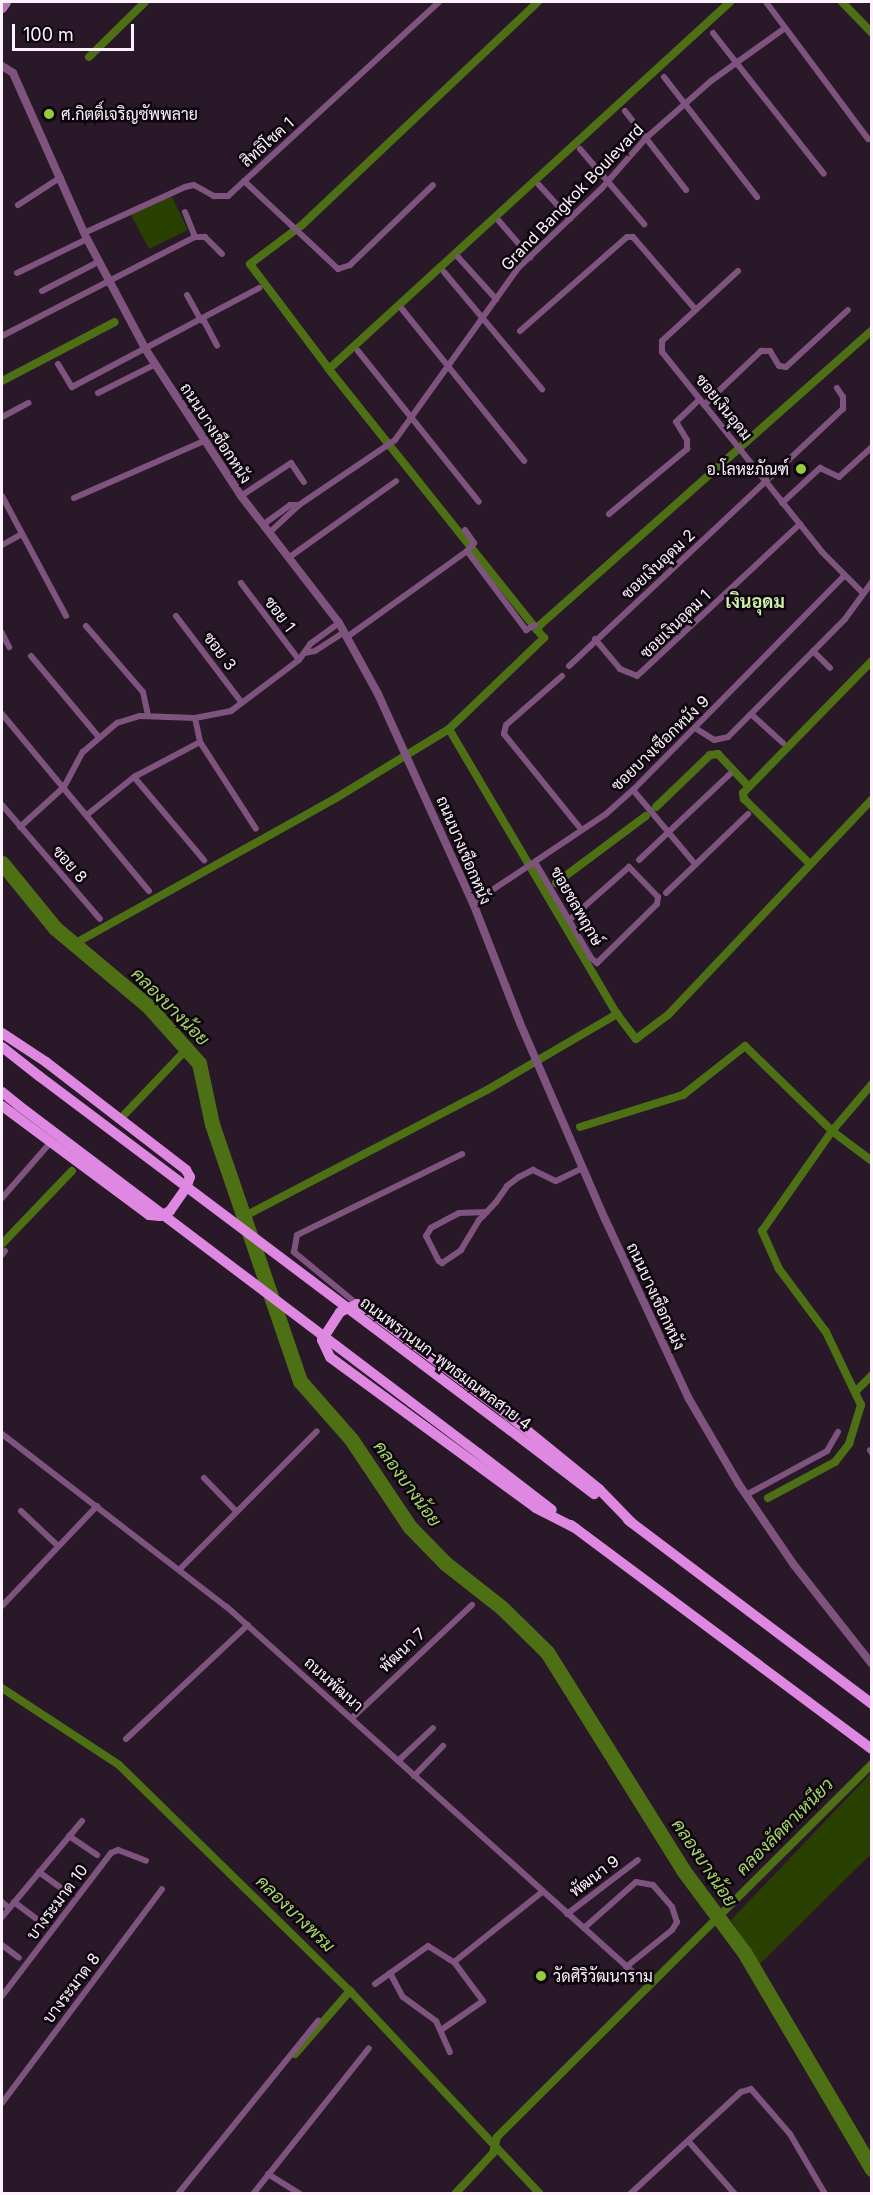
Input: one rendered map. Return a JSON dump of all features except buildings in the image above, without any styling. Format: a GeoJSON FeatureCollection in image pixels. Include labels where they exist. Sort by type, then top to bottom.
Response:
{"type":"FeatureCollection","features":[{"type":"Feature","properties":{"kind":"main road"},"geometry":{"type":"LineString","coordinates":[[2,8],[6,2]]}},
{"type":"Feature","properties":{"kind":"main road"},"geometry":{"type":"LineString","coordinates":[[2,1033],[54,1068],[190,1177],[170,1211],[160,1216],[148,1215],[2,1106]]}},
{"type":"Feature","properties":{"kind":"main road","name":"ถนนพรานนก-พุทธมณฑลสาย 4"},"geometry":{"type":"LineString","coordinates":[[2,1047],[872,1704]]}},
{"type":"Feature","properties":{"kind":"main road"},"geometry":{"type":"LineString","coordinates":[[2,1092],[575,1528],[872,1749]]}},
{"type":"Feature","properties":{"kind":"main road"},"geometry":{"type":"LineString","coordinates":[[575,1528],[536,1508],[330,1357],[321,1340],[340,1312],[357,1304],[503,1411],[599,1490],[632,1523]]}},
{"type":"Feature","properties":{"kind":"street","name":"สิทธิโชค 1"},"geometry":{"type":"LineString","coordinates":[[85,236],[185,187],[194,185],[222,198],[244,181],[431,4],[439,2]]}},
{"type":"Feature","properties":{"kind":"street"},"geometry":{"type":"LineString","coordinates":[[766,2],[868,139]]}},
{"type":"Feature","properties":{"kind":"street","name":"Grand Bangkok Boulevard"},"geometry":{"type":"LineString","coordinates":[[271,531],[299,505],[395,440],[482,318],[530,256],[608,182],[646,138],[685,104],[785,28]]}},
{"type":"Feature","properties":{"kind":"street"},"geometry":{"type":"LineString","coordinates":[[713,33],[824,174]]}},
{"type":"Feature","properties":{"kind":"street","name":"ถนนบางเชือกหนัง"},"geometry":{"type":"LineString","coordinates":[[2,66],[13,73],[61,177],[85,236],[146,350],[241,496],[291,556],[346,634],[415,772],[473,903],[543,1078],[689,1399],[746,1495],[794,1565],[872,1664]]}},
{"type":"Feature","properties":{"kind":"street"},"geometry":{"type":"LineString","coordinates":[[664,77],[757,197]]}},
{"type":"Feature","properties":{"kind":"street"},"geometry":{"type":"LineString","coordinates":[[625,111],[686,189]]}},
{"type":"Feature","properties":{"kind":"street"},"geometry":{"type":"LineString","coordinates":[[580,149],[644,224]]}},
{"type":"Feature","properties":{"kind":"street"},"geometry":{"type":"LineString","coordinates":[[18,205],[61,177]]}},
{"type":"Feature","properties":{"kind":"street"},"geometry":{"type":"LineString","coordinates":[[244,181],[339,269],[350,265],[433,185]]}},
{"type":"Feature","properties":{"kind":"street"},"geometry":{"type":"LineString","coordinates":[[539,185],[570,219]]}},
{"type":"Feature","properties":{"kind":"street"},"geometry":{"type":"LineString","coordinates":[[185,212],[195,237]]}},
{"type":"Feature","properties":{"kind":"street"},"geometry":{"type":"LineString","coordinates":[[499,221],[530,256]]}},
{"type":"Feature","properties":{"kind":"street"},"geometry":{"type":"LineString","coordinates":[[17,273],[85,236]]}},
{"type":"Feature","properties":{"kind":"street"},"geometry":{"type":"LineString","coordinates":[[2,336],[195,237],[205,237],[222,254]]}},
{"type":"Feature","properties":{"kind":"street"},"geometry":{"type":"LineString","coordinates":[[520,331],[627,237],[633,237],[696,310]]}},
{"type":"Feature","properties":{"kind":"street"},"geometry":{"type":"LineString","coordinates":[[458,257],[496,299]]}},
{"type":"Feature","properties":{"kind":"street"},"geometry":{"type":"LineString","coordinates":[[42,291],[98,262]]}},
{"type":"Feature","properties":{"kind":"street","name":"ซอยเงินอุดม"},"geometry":{"type":"LineString","coordinates":[[738,271],[662,341],[660,347],[800,525],[844,576],[863,593]]}},
{"type":"Feature","properties":{"kind":"street"},"geometry":{"type":"LineString","coordinates":[[444,272],[542,388]]}},
{"type":"Feature","properties":{"kind":"street"},"geometry":{"type":"LineString","coordinates":[[58,363],[72,387],[146,350],[259,288]]}},
{"type":"Feature","properties":{"kind":"street"},"geometry":{"type":"LineString","coordinates":[[187,295],[217,345]]}},
{"type":"Feature","properties":{"kind":"street"},"geometry":{"type":"LineString","coordinates":[[402,309],[524,460]]}},
{"type":"Feature","properties":{"kind":"street"},"geometry":{"type":"LineString","coordinates":[[704,405],[761,351],[770,351],[779,366],[786,367],[848,310]]}},
{"type":"Feature","properties":{"kind":"street"},"geometry":{"type":"LineString","coordinates":[[358,351],[479,502]]}},
{"type":"Feature","properties":{"kind":"street"},"geometry":{"type":"LineString","coordinates":[[98,393],[156,364]]}},
{"type":"Feature","properties":{"kind":"street","name":"ซอยเงินอุดม 2"},"geometry":{"type":"LineString","coordinates":[[569,666],[764,481],[843,410],[843,397],[837,388]]}},
{"type":"Feature","properties":{"kind":"street"},"geometry":{"type":"LineString","coordinates":[[609,514],[687,449],[687,440],[676,422],[700,399]]}},
{"type":"Feature","properties":{"kind":"street"},"geometry":{"type":"LineString","coordinates":[[2,417],[28,403]]}},
{"type":"Feature","properties":{"kind":"street"},"geometry":{"type":"LineString","coordinates":[[74,498],[204,441]]}},
{"type":"Feature","properties":{"kind":"street"},"geometry":{"type":"LineString","coordinates":[[782,503],[822,467],[836,478],[872,447]]}},
{"type":"Feature","properties":{"kind":"street"},"geometry":{"type":"LineString","coordinates":[[241,496],[291,463],[304,482]]}},
{"type":"Feature","properties":{"kind":"street"},"geometry":{"type":"LineString","coordinates":[[291,556],[396,481]]}},
{"type":"Feature","properties":{"kind":"street"},"geometry":{"type":"LineString","coordinates":[[2,496],[66,616]]}},
{"type":"Feature","properties":{"kind":"street","name":"Grand Bangkok Boulevard"},"geometry":{"type":"LineString","coordinates":[[264,524],[290,505],[299,505]]}},
{"type":"Feature","properties":{"kind":"street","name":"ซอยเงินอุดม 1"},"geometry":{"type":"LineString","coordinates":[[595,639],[628,675],[644,672],[800,525]]}},
{"type":"Feature","properties":{"kind":"street"},"geometry":{"type":"LineString","coordinates":[[304,653],[315,651],[346,634],[474,545],[465,530]]}},
{"type":"Feature","properties":{"kind":"street"},"geometry":{"type":"LineString","coordinates":[[2,545],[22,534]]}},
{"type":"Feature","properties":{"kind":"street"},"geometry":{"type":"LineString","coordinates":[[467,550],[529,631],[535,625]]}},
{"type":"Feature","properties":{"kind":"street","name":"ซอยบางเชือกหนัง 9"},"geometry":{"type":"LineString","coordinates":[[473,903],[533,863],[633,790],[844,576]]}},
{"type":"Feature","properties":{"kind":"street"},"geometry":{"type":"LineString","coordinates":[[695,728],[722,741],[845,619],[872,582]]}},
{"type":"Feature","properties":{"kind":"street","name":"ซอย 1"},"geometry":{"type":"LineString","coordinates":[[241,583],[299,660]]}},
{"type":"Feature","properties":{"kind":"street","name":"ซอย 3"},"geometry":{"type":"LineString","coordinates":[[176,616],[242,703]]}},
{"type":"Feature","properties":{"kind":"street"},"geometry":{"type":"LineString","coordinates":[[20,827],[64,787],[83,752],[98,736],[117,723],[148,715],[195,718],[231,711],[299,660],[310,644],[339,623]]}},
{"type":"Feature","properties":{"kind":"street"},"geometry":{"type":"LineString","coordinates":[[86,626],[143,692],[148,715]]}},
{"type":"Feature","properties":{"kind":"street"},"geometry":{"type":"LineString","coordinates":[[2,633],[9,647]]}},
{"type":"Feature","properties":{"kind":"street"},"geometry":{"type":"LineString","coordinates":[[813,651],[830,668]]}},
{"type":"Feature","properties":{"kind":"street"},"geometry":{"type":"LineString","coordinates":[[31,656],[98,736]]}},
{"type":"Feature","properties":{"kind":"street"},"geometry":{"type":"LineString","coordinates":[[562,676],[506,725],[504,734],[581,829]]}},
{"type":"Feature","properties":{"kind":"street"},"geometry":{"type":"LineString","coordinates":[[2,714],[88,814],[149,891]]}},
{"type":"Feature","properties":{"kind":"street"},"geometry":{"type":"LineString","coordinates":[[751,714],[783,743]]}},
{"type":"Feature","properties":{"kind":"street"},"geometry":{"type":"LineString","coordinates":[[195,718],[200,742],[256,829]]}},
{"type":"Feature","properties":{"kind":"street"},"geometry":{"type":"LineString","coordinates":[[88,814],[134,777],[200,742]]}},
{"type":"Feature","properties":{"kind":"street"},"geometry":{"type":"LineString","coordinates":[[639,860],[730,774]]}},
{"type":"Feature","properties":{"kind":"street"},"geometry":{"type":"LineString","coordinates":[[134,777],[204,860]]}},
{"type":"Feature","properties":{"kind":"street"},"geometry":{"type":"LineString","coordinates":[[633,790],[695,864]]}},
{"type":"Feature","properties":{"kind":"street","name":"ซอย 8"},"geometry":{"type":"LineString","coordinates":[[2,805],[100,919]]}},
{"type":"Feature","properties":{"kind":"street"},"geometry":{"type":"LineString","coordinates":[[666,893],[748,814]]}},
{"type":"Feature","properties":{"kind":"street","name":"ซอยชลพฤกษ์"},"geometry":{"type":"LineString","coordinates":[[533,863],[569,920],[597,963],[657,904],[658,897],[629,867],[569,920]]}},
{"type":"Feature","properties":{"kind":"street"},"geometry":{"type":"LineString","coordinates":[[2,1198],[50,1143]]}},
{"type":"Feature","properties":{"kind":"street"},"geometry":{"type":"LineString","coordinates":[[357,1304],[294,1252],[297,1235],[462,1154]]}},
{"type":"Feature","properties":{"kind":"street"},"geometry":{"type":"LineString","coordinates":[[487,1212],[459,1213],[431,1228],[426,1236],[439,1261],[442,1263],[461,1250],[507,1186],[530,1170],[556,1181],[583,1168]]}},
{"type":"Feature","properties":{"kind":"street"},"geometry":{"type":"LineString","coordinates":[[180,1569],[317,1431]]}},
{"type":"Feature","properties":{"kind":"street"},"geometry":{"type":"LineString","coordinates":[[746,1495],[826,1451],[838,1432]]}},
{"type":"Feature","properties":{"kind":"street","name":"ถนนพัฒนา"},"geometry":{"type":"LineString","coordinates":[[2,1437],[180,1569],[248,1625],[634,1973]]}},
{"type":"Feature","properties":{"kind":"street"},"geometry":{"type":"LineString","coordinates":[[204,1478],[236,1511]]}},
{"type":"Feature","properties":{"kind":"street"},"geometry":{"type":"LineString","coordinates":[[2,1606],[97,1506]]}},
{"type":"Feature","properties":{"kind":"street"},"geometry":{"type":"LineString","coordinates":[[21,1510],[58,1546]]}},
{"type":"Feature","properties":{"kind":"street","name":"พัฒนา 7"},"geometry":{"type":"LineString","coordinates":[[352,1718],[472,1605]]}},
{"type":"Feature","properties":{"kind":"street"},"geometry":{"type":"LineString","coordinates":[[126,1739],[248,1625]]}},
{"type":"Feature","properties":{"kind":"street"},"geometry":{"type":"LineString","coordinates":[[398,1761],[433,1728]]}},
{"type":"Feature","properties":{"kind":"street"},"geometry":{"type":"LineString","coordinates":[[414,1776],[443,1746]]}},
{"type":"Feature","properties":{"kind":"street"},"geometry":{"type":"LineString","coordinates":[[2,1917],[82,1821]]}},
{"type":"Feature","properties":{"kind":"street"},"geometry":{"type":"LineString","coordinates":[[69,1836],[97,1855]]}},
{"type":"Feature","properties":{"kind":"street","name":"บางระมาด 10"},"geometry":{"type":"LineString","coordinates":[[2,1996],[111,1853],[118,1850],[146,1861]]}},
{"type":"Feature","properties":{"kind":"street","name":"พัฒนา 9"},"geometry":{"type":"LineString","coordinates":[[567,1914],[638,1860]]}},
{"type":"Feature","properties":{"kind":"street"},"geometry":{"type":"LineString","coordinates":[[39,1872],[69,1894]]}},
{"type":"Feature","properties":{"kind":"street"},"geometry":{"type":"LineString","coordinates":[[584,1928],[636,1882],[653,1885],[672,1907],[677,1922],[672,1930],[626,1967]]}},
{"type":"Feature","properties":{"kind":"street","name":"บางระมาด 8"},"geometry":{"type":"LineString","coordinates":[[2,2103],[162,1889]]}},
{"type":"Feature","properties":{"kind":"street"},"geometry":{"type":"LineString","coordinates":[[454,1962],[542,1892]]}},
{"type":"Feature","properties":{"kind":"street"},"geometry":{"type":"LineString","coordinates":[[2,1902],[9,1908]]}},
{"type":"Feature","properties":{"kind":"street"},"geometry":{"type":"LineString","coordinates":[[14,1902],[45,1925]]}},
{"type":"Feature","properties":{"kind":"street"},"geometry":{"type":"LineString","coordinates":[[2,1945],[20,1958]]}},
{"type":"Feature","properties":{"kind":"street"},"geometry":{"type":"LineString","coordinates":[[375,1984],[428,1946],[454,1962],[483,2001],[441,2030]]}},
{"type":"Feature","properties":{"kind":"street"},"geometry":{"type":"LineString","coordinates":[[390,1973],[403,1996],[434,2019],[450,2052]]}},
{"type":"Feature","properties":{"kind":"street"},"geometry":{"type":"LineString","coordinates":[[178,2193],[318,2021]]}},
{"type":"Feature","properties":{"kind":"street"},"geometry":{"type":"LineString","coordinates":[[253,2193],[369,2048]]}},
{"type":"Feature","properties":{"kind":"street"},"geometry":{"type":"LineString","coordinates":[[630,2193],[690,2142],[741,2092],[751,2089],[790,2134],[825,2193]]}},
{"type":"Feature","properties":{"kind":"street"},"geometry":{"type":"LineString","coordinates":[[690,2142],[735,2193]]}},
{"type":"Feature","properties":{"kind":"street"},"geometry":{"type":"LineString","coordinates":[[268,2174],[300,2193]]}},
{"type":"Feature","properties":{"kind":"green space"},"geometry":{"type":"Polygon","coordinates":[[[170,193],[188,230],[149,249],[130,213],[170,193]]]}},
{"type":"Feature","properties":{"kind":"green space"},"geometry":{"type":"Polygon","coordinates":[[[871,1773],[871,1854],[759,1965],[731,1920],[871,1773]]]}},
{"type":"Feature","properties":{"kind":"waterway"},"geometry":{"type":"LineString","coordinates":[[89,57],[145,2]]}},
{"type":"Feature","properties":{"kind":"waterway"},"geometry":{"type":"LineString","coordinates":[[537,630],[329,369],[250,264],[302,225],[538,2]]}},
{"type":"Feature","properties":{"kind":"waterway"},"geometry":{"type":"LineString","coordinates":[[329,369],[730,2]]}},
{"type":"Feature","properties":{"kind":"waterway"},"geometry":{"type":"LineString","coordinates":[[842,2],[872,33]]}},
{"type":"Feature","properties":{"kind":"waterway"},"geometry":{"type":"LineString","coordinates":[[2,381],[115,322]]}},
{"type":"Feature","properties":{"kind":"waterway"},"geometry":{"type":"LineString","coordinates":[[74,944],[336,798],[449,729],[544,638],[537,630],[540,625],[872,330]]}},
{"type":"Feature","properties":{"kind":"waterway"},"geometry":{"type":"LineString","coordinates":[[810,864],[744,799],[743,793],[872,661]]}},
{"type":"Feature","properties":{"kind":"waterway"},"geometry":{"type":"LineString","coordinates":[[449,729],[617,1014]]}},
{"type":"Feature","properties":{"kind":"waterway"},"geometry":{"type":"LineString","coordinates":[[656,807],[710,755],[718,754],[749,787]]}},
{"type":"Feature","properties":{"kind":"waterway"},"geometry":{"type":"LineString","coordinates":[[243,1217],[487,1090],[617,1014],[636,1039],[668,1015],[872,799]]}},
{"type":"Feature","properties":{"kind":"waterway"},"geometry":{"type":"LineString","coordinates":[[556,883],[646,816]]}},
{"type":"Feature","properties":{"kind":"waterway","name":"คลองบางน้อย"},"geometry":{"type":"LineString","coordinates":[[2,863],[55,928],[148,1006],[199,1063],[212,1124],[300,1381],[351,1439],[410,1527],[445,1563],[501,1607],[547,1652],[683,1870],[744,1952],[872,2169]]}},
{"type":"Feature","properties":{"kind":"waterway"},"geometry":{"type":"LineString","coordinates":[[580,1127],[683,1095],[745,1046],[832,1131],[872,1161]]}},
{"type":"Feature","properties":{"kind":"waterway"},"geometry":{"type":"LineString","coordinates":[[124,1115],[186,1050]]}},
{"type":"Feature","properties":{"kind":"waterway"},"geometry":{"type":"LineString","coordinates":[[768,1498],[835,1462],[849,1444],[861,1405],[826,1332],[779,1269],[762,1231],[832,1131],[872,1084]]}},
{"type":"Feature","properties":{"kind":"waterway"},"geometry":{"type":"LineString","coordinates":[[2,1244],[72,1171]]}},
{"type":"Feature","properties":{"kind":"waterway"},"geometry":{"type":"LineString","coordinates":[[856,1391],[872,1375]]}},
{"type":"Feature","properties":{"kind":"waterway","name":"คลองบางพรม"},"geometry":{"type":"LineString","coordinates":[[2,1688],[119,1765],[350,1991],[540,2194]]}},
{"type":"Feature","properties":{"kind":"waterway","name":"คลองลัดตาเหนียว"},"geometry":{"type":"LineString","coordinates":[[455,2194],[493,2153],[497,2137],[872,1764]]}},
{"type":"Feature","properties":{"kind":"waterway"},"geometry":{"type":"LineString","coordinates":[[295,2054],[350,1991]]}},
{"type":"Feature","properties":{"kind":"place","name":"ศ.กิตติ์เจริญซัพพลาย"},"geometry":{"type":"Point","coordinates":[49,114]}},
{"type":"Feature","properties":{"kind":"place","name":"อ.โลหะภัณฑ์"},"geometry":{"type":"Point","coordinates":[801,469]}},
{"type":"Feature","properties":{"kind":"place","name":"วัดศิริวัฒนาราม"},"geometry":{"type":"Point","coordinates":[541,1976]}},
{"type":"Feature","properties":{"kind":"district","name":"เงินอุดม"},"geometry":{"type":"Point","coordinates":[755,602]}}]}
